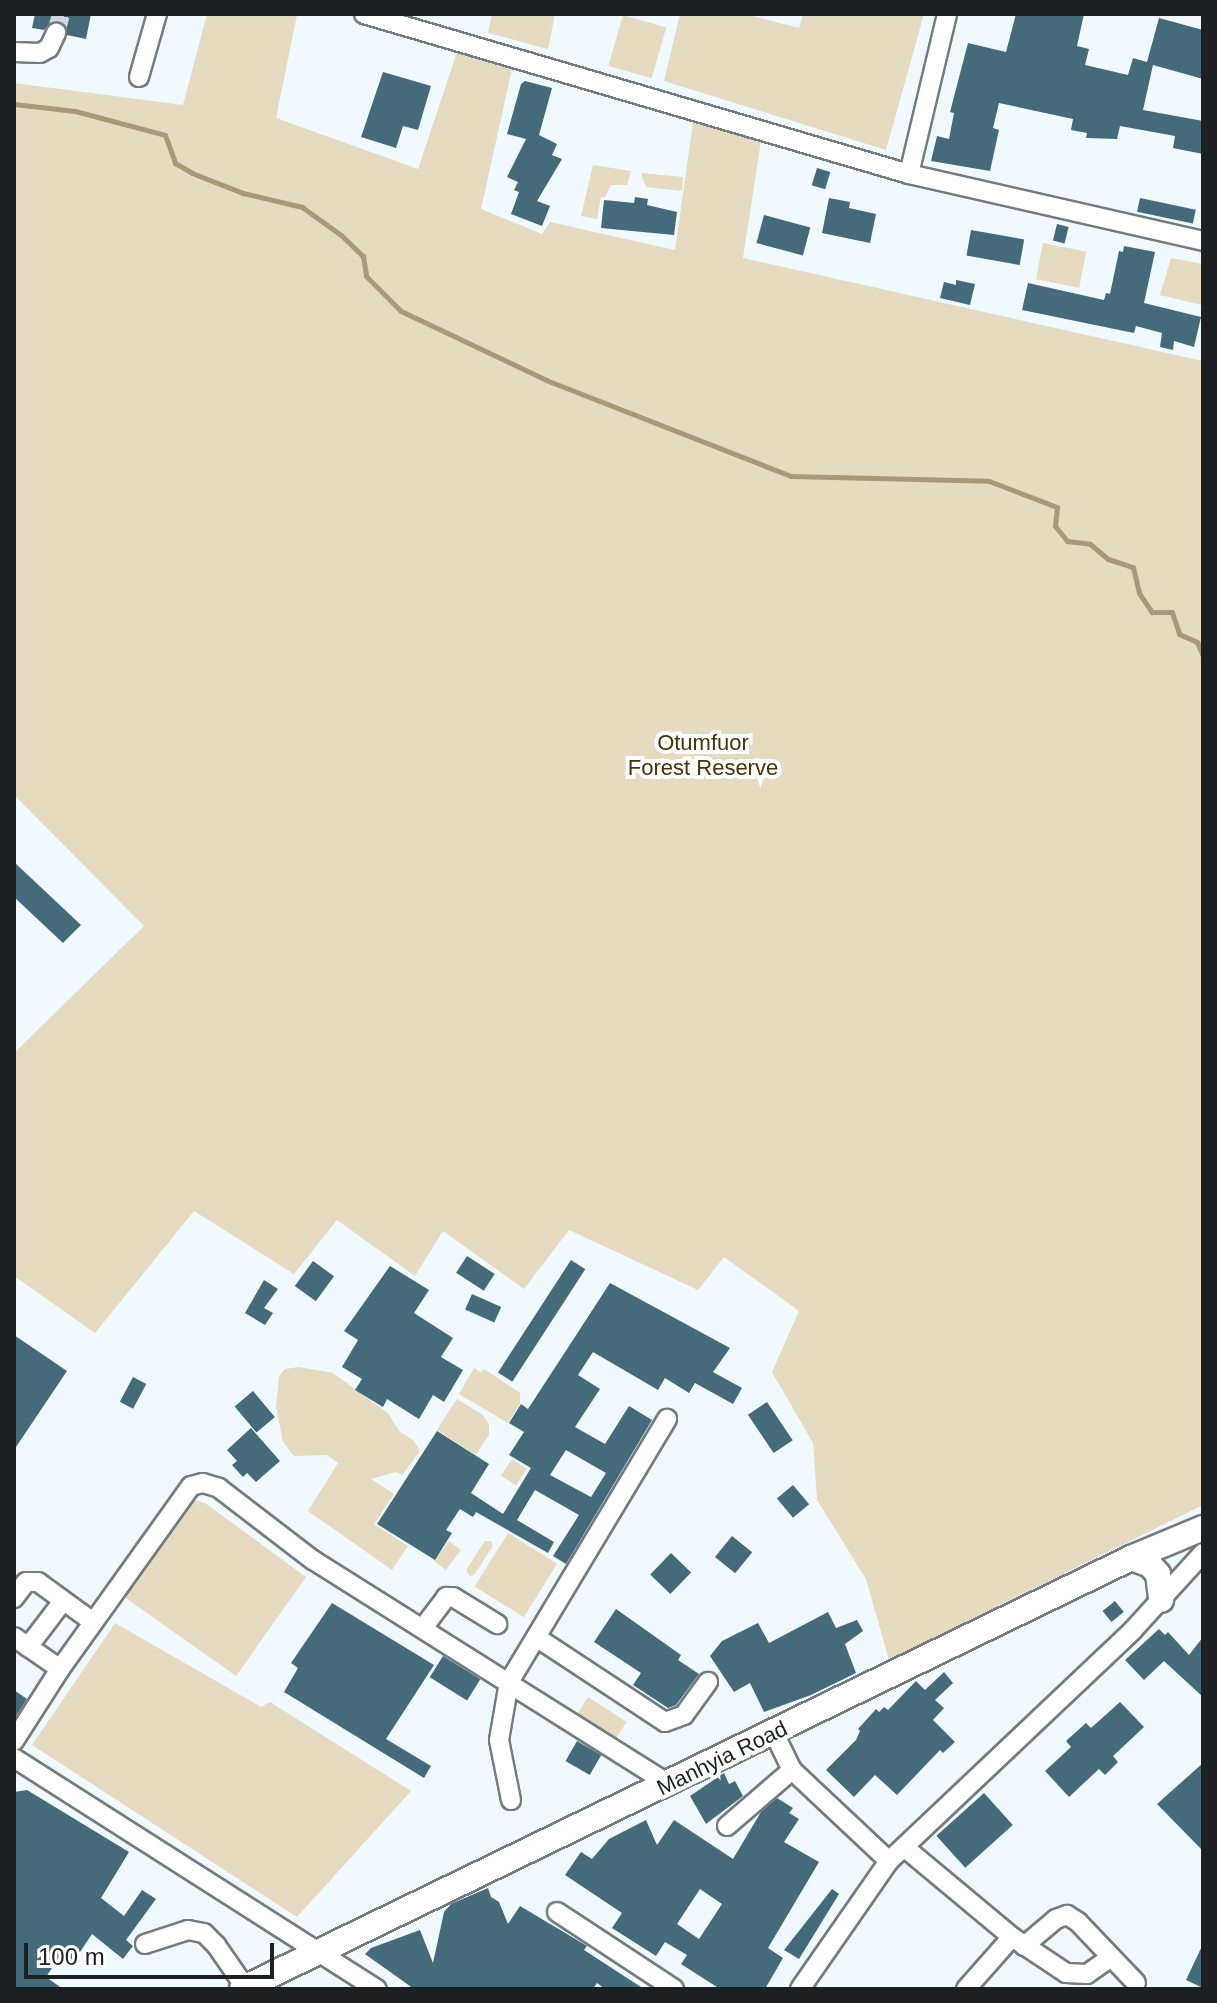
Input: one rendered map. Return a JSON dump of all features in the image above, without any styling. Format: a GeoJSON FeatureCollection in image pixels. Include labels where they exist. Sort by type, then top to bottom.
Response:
{"type":"FeatureCollection","features":[{"type":"Feature","properties":{"kind":"main road","name":"Manhyia Road"},"geometry":{"type":"LineString","coordinates":[[256,1985],[320,1951],[1131,1558],[1203,1528]]}},
{"type":"Feature","properties":{"kind":"main road"},"geometry":{"type":"LineString","coordinates":[[1131,1558],[1150,1565],[1158,1574],[1161,1600]]}},
{"type":"Feature","properties":{"kind":"street"},"geometry":{"type":"LineString","coordinates":[[139,77],[157,14]]}},
{"type":"Feature","properties":{"kind":"street"},"geometry":{"type":"LineString","coordinates":[[364,14],[909,174],[1203,241]]}},
{"type":"Feature","properties":{"kind":"street"},"geometry":{"type":"LineString","coordinates":[[909,174],[947,14]]}},
{"type":"Feature","properties":{"kind":"street"},"geometry":{"type":"LineString","coordinates":[[14,52],[40,53],[49,48],[56,33]]}},
{"type":"Feature","properties":{"kind":"street"},"geometry":{"type":"LineString","coordinates":[[511,1800],[499,1740],[509,1682],[667,1419]]}},
{"type":"Feature","properties":{"kind":"street"},"geometry":{"type":"LineString","coordinates":[[14,1741],[60,1669],[191,1486],[203,1483],[219,1488],[313,1560],[669,1784]]}},
{"type":"Feature","properties":{"kind":"street"},"geometry":{"type":"LineString","coordinates":[[800,1989],[889,1861],[1161,1600],[1203,1553]]}},
{"type":"Feature","properties":{"kind":"street"},"geometry":{"type":"LineString","coordinates":[[14,1598],[26,1582],[38,1582],[93,1622]]}},
{"type":"Feature","properties":{"kind":"street"},"geometry":{"type":"LineString","coordinates":[[423,1628],[446,1597],[453,1597],[497,1624]]}},
{"type":"Feature","properties":{"kind":"street"},"geometry":{"type":"LineString","coordinates":[[60,1669],[21,1642],[63,1601]]}},
{"type":"Feature","properties":{"kind":"street"},"geometry":{"type":"LineString","coordinates":[[536,1637],[665,1722],[684,1715],[708,1682]]}},
{"type":"Feature","properties":{"kind":"street"},"geometry":{"type":"LineString","coordinates":[[774,1733],[792,1770],[889,1861]]}},
{"type":"Feature","properties":{"kind":"street"},"geometry":{"type":"LineString","coordinates":[[14,1758],[377,1989]]}},
{"type":"Feature","properties":{"kind":"street"},"geometry":{"type":"LineString","coordinates":[[727,1826],[792,1770]]}},
{"type":"Feature","properties":{"kind":"street"},"geometry":{"type":"LineString","coordinates":[[904,1847],[1018,1942],[1073,1974],[1096,1970],[1111,1957]]}},
{"type":"Feature","properties":{"kind":"street"},"geometry":{"type":"LineString","coordinates":[[557,1912],[674,1989]]}},
{"type":"Feature","properties":{"kind":"street"},"geometry":{"type":"LineString","coordinates":[[966,1989],[1018,1942],[1067,1915],[1136,1983]]}},
{"type":"Feature","properties":{"kind":"street"},"geometry":{"type":"LineString","coordinates":[[145,1944],[188,1930],[204,1933],[256,1985]]}},
{"type":"Feature","properties":{"kind":"green space","name":"Otumfuor Forest Reserve"},"geometry":{"type":"Polygon","coordinates":[[[207,14],[297,15],[276,118],[418,169],[457,52],[512,69],[481,209],[542,234],[550,222],[675,250],[693,123],[761,141],[743,258],[1203,361],[1203,1505],[889,1660],[866,1579],[817,1500],[813,1443],[772,1372],[799,1311],[724,1257],[698,1290],[569,1230],[524,1289],[443,1231],[415,1276],[337,1220],[294,1274],[194,1211],[95,1333],[14,1276],[14,1053],[144,926],[14,795],[14,83],[183,105],[207,14]]]}},
{"type":"Feature","properties":{"kind":"green space"},"geometry":{"type":"Polygon","coordinates":[[[492,14],[555,14],[548,49],[488,33],[492,14]]]}},
{"type":"Feature","properties":{"kind":"green space"},"geometry":{"type":"Polygon","coordinates":[[[680,14],[745,14],[799,28],[803,14],[924,14],[886,150],[664,81],[680,14]]]}},
{"type":"Feature","properties":{"kind":"green space"},"geometry":{"type":"Polygon","coordinates":[[[623,15],[666,27],[652,78],[608,66],[623,15]]]}},
{"type":"Feature","properties":{"kind":"green space"},"geometry":{"type":"Polygon","coordinates":[[[593,165],[631,171],[627,185],[611,185],[605,197],[601,197],[597,219],[581,216],[593,165]]]}},
{"type":"Feature","properties":{"kind":"green space"},"geometry":{"type":"Polygon","coordinates":[[[641,173],[683,177],[682,191],[646,187],[641,173]]]}},
{"type":"Feature","properties":{"kind":"green space"},"geometry":{"type":"Polygon","coordinates":[[[1043,243],[1086,251],[1079,288],[1036,279],[1043,243]]]}},
{"type":"Feature","properties":{"kind":"green space"},"geometry":{"type":"Polygon","coordinates":[[[1171,258],[1203,264],[1202,305],[1160,295],[1171,258]]]}},
{"type":"Feature","properties":{"kind":"green space"},"geometry":{"type":"Polygon","coordinates":[[[299,1367],[333,1373],[389,1414],[399,1431],[413,1440],[420,1451],[402,1475],[396,1472],[371,1479],[394,1494],[374,1524],[408,1546],[392,1570],[308,1511],[338,1463],[327,1455],[294,1456],[283,1442],[276,1407],[279,1376],[285,1369],[299,1367]]]}},
{"type":"Feature","properties":{"kind":"green space"},"geometry":{"type":"Polygon","coordinates":[[[474,1368],[481,1372],[484,1369],[520,1393],[520,1404],[508,1423],[459,1394],[474,1368]]]}},
{"type":"Feature","properties":{"kind":"green space"},"geometry":{"type":"Polygon","coordinates":[[[457,1399],[483,1415],[489,1424],[489,1435],[476,1455],[437,1430],[457,1399]]]}},
{"type":"Feature","properties":{"kind":"green space"},"geometry":{"type":"Polygon","coordinates":[[[512,1459],[527,1469],[516,1486],[501,1476],[512,1459]]]}},
{"type":"Feature","properties":{"kind":"green space"},"geometry":{"type":"Polygon","coordinates":[[[194,1500],[205,1503],[306,1577],[236,1676],[120,1594],[184,1504],[194,1500]]]}},
{"type":"Feature","properties":{"kind":"green space"},"geometry":{"type":"Polygon","coordinates":[[[508,1533],[557,1564],[524,1617],[475,1586],[508,1533]]]}},
{"type":"Feature","properties":{"kind":"green space"},"geometry":{"type":"Polygon","coordinates":[[[449,1541],[461,1550],[446,1570],[434,1561],[449,1541]]]}},
{"type":"Feature","properties":{"kind":"green space"},"geometry":{"type":"Polygon","coordinates":[[[485,1541],[491,1541],[493,1546],[474,1575],[470,1576],[466,1570],[485,1541]]]}},
{"type":"Feature","properties":{"kind":"green space"},"geometry":{"type":"Polygon","coordinates":[[[115,1623],[261,1707],[270,1702],[411,1791],[297,1917],[32,1745],[115,1623]]]}},
{"type":"Feature","properties":{"kind":"green space"},"geometry":{"type":"Polygon","coordinates":[[[588,1697],[627,1722],[615,1741],[576,1715],[588,1697]]]}},
{"type":"Feature","properties":{"kind":"building"},"geometry":{"type":"Polygon","coordinates":[[[35,14],[91,14],[86,39],[67,35],[66,27],[60,22],[50,23],[44,30],[32,28],[35,14]]]}},
{"type":"Feature","properties":{"kind":"building"},"geometry":{"type":"Polygon","coordinates":[[[1016,14],[1084,14],[1077,46],[1089,49],[1085,65],[1128,75],[1133,58],[1147,62],[1159,18],[1203,30],[1203,79],[1153,65],[1143,110],[1203,121],[1203,154],[1173,148],[1175,136],[1120,126],[1117,139],[1086,138],[1087,133],[1071,130],[1073,119],[999,103],[993,128],[999,130],[990,171],[931,161],[937,136],[949,139],[954,113],[950,112],[968,43],[1006,52],[1016,14]]]}},
{"type":"Feature","properties":{"kind":"building"},"geometry":{"type":"Polygon","coordinates":[[[383,72],[431,86],[418,130],[403,126],[396,148],[361,137],[383,72]]]}},
{"type":"Feature","properties":{"kind":"building"},"geometry":{"type":"Polygon","coordinates":[[[525,81],[552,88],[539,135],[557,144],[552,155],[562,159],[537,201],[550,206],[542,226],[511,214],[519,192],[514,190],[518,182],[507,177],[526,139],[507,134],[521,84],[525,81]]]}},
{"type":"Feature","properties":{"kind":"building"},"geometry":{"type":"Polygon","coordinates":[[[817,168],[830,172],[825,189],[812,185],[817,168]]]}},
{"type":"Feature","properties":{"kind":"building"},"geometry":{"type":"Polygon","coordinates":[[[635,197],[648,199],[647,205],[677,212],[674,235],[601,228],[604,200],[634,203],[635,197]]]}},
{"type":"Feature","properties":{"kind":"building"},"geometry":{"type":"Polygon","coordinates":[[[829,198],[850,202],[849,208],[876,214],[870,243],[822,233],[829,198]]]}},
{"type":"Feature","properties":{"kind":"building"},"geometry":{"type":"Polygon","coordinates":[[[1140,198],[1196,210],[1193,224],[1137,212],[1140,198]]]}},
{"type":"Feature","properties":{"kind":"building"},"geometry":{"type":"Polygon","coordinates":[[[764,215],[810,227],[803,255],[756,243],[764,215]]]}},
{"type":"Feature","properties":{"kind":"building"},"geometry":{"type":"Polygon","coordinates":[[[1057,224],[1069,227],[1065,243],[1053,240],[1057,224]]]}},
{"type":"Feature","properties":{"kind":"building"},"geometry":{"type":"Polygon","coordinates":[[[971,230],[1024,239],[1020,265],[966,256],[971,230]]]}},
{"type":"Feature","properties":{"kind":"building"},"geometry":{"type":"Polygon","coordinates":[[[1124,246],[1155,252],[1144,303],[1201,317],[1194,347],[1174,341],[1173,350],[1160,347],[1162,333],[1136,326],[1134,333],[1022,310],[1028,283],[1104,300],[1106,293],[1110,294],[1119,251],[1123,252],[1124,246]]]}},
{"type":"Feature","properties":{"kind":"building"},"geometry":{"type":"Polygon","coordinates":[[[956,280],[975,284],[970,305],[940,298],[944,282],[956,285],[956,280]]]}},
{"type":"Feature","properties":{"kind":"building"},"geometry":{"type":"Polygon","coordinates":[[[14,862],[81,925],[63,943],[14,897],[14,862]]]}},
{"type":"Feature","properties":{"kind":"building"},"geometry":{"type":"Polygon","coordinates":[[[467,1256],[495,1274],[484,1291],[456,1273],[467,1256]]]}},
{"type":"Feature","properties":{"kind":"building"},"geometry":{"type":"Polygon","coordinates":[[[571,1260],[585,1269],[512,1382],[498,1372],[571,1260]]]}},
{"type":"Feature","properties":{"kind":"building"},"geometry":{"type":"Polygon","coordinates":[[[313,1261],[334,1276],[316,1301],[295,1286],[313,1261]]]}},
{"type":"Feature","properties":{"kind":"building"},"geometry":{"type":"Polygon","coordinates":[[[390,1266],[429,1290],[414,1313],[453,1338],[441,1357],[463,1370],[444,1402],[433,1395],[419,1419],[387,1399],[383,1407],[355,1390],[362,1379],[342,1367],[358,1340],[344,1331],[390,1266]]]}},
{"type":"Feature","properties":{"kind":"building"},"geometry":{"type":"Polygon","coordinates":[[[264,1280],[278,1289],[264,1308],[273,1313],[265,1325],[245,1313],[264,1280]]]}},
{"type":"Feature","properties":{"kind":"building"},"geometry":{"type":"Polygon","coordinates":[[[610,1283],[730,1348],[713,1372],[742,1388],[733,1404],[695,1383],[689,1393],[665,1378],[658,1390],[593,1352],[578,1375],[600,1389],[575,1427],[605,1444],[629,1406],[652,1420],[566,1564],[553,1556],[579,1515],[535,1490],[517,1520],[554,1542],[548,1553],[476,1512],[473,1517],[460,1509],[446,1530],[452,1533],[435,1560],[377,1524],[437,1431],[489,1464],[471,1493],[503,1514],[531,1468],[509,1455],[524,1432],[509,1423],[521,1404],[528,1409],[610,1283]],[[566,1450],[550,1475],[591,1497],[606,1473],[566,1450]]]}},
{"type":"Feature","properties":{"kind":"building"},"geometry":{"type":"Polygon","coordinates":[[[472,1294],[501,1307],[494,1323],[465,1310],[472,1294]]]}},
{"type":"Feature","properties":{"kind":"building"},"geometry":{"type":"Polygon","coordinates":[[[14,1335],[67,1371],[14,1450],[14,1335]]]}},
{"type":"Feature","properties":{"kind":"building"},"geometry":{"type":"Polygon","coordinates":[[[133,1377],[146,1384],[133,1409],[120,1402],[133,1377]]]}},
{"type":"Feature","properties":{"kind":"building"},"geometry":{"type":"Polygon","coordinates":[[[253,1391],[275,1417],[256,1432],[235,1406],[253,1391]]]}},
{"type":"Feature","properties":{"kind":"building"},"geometry":{"type":"Polygon","coordinates":[[[767,1402],[793,1440],[774,1453],[748,1415],[767,1402]]]}},
{"type":"Feature","properties":{"kind":"building"},"geometry":{"type":"Polygon","coordinates":[[[251,1428],[280,1461],[256,1482],[247,1473],[243,1477],[232,1465],[237,1461],[227,1450],[251,1428]]]}},
{"type":"Feature","properties":{"kind":"building"},"geometry":{"type":"Polygon","coordinates":[[[793,1485],[809,1504],[793,1518],[777,1498],[793,1485]]]}},
{"type":"Feature","properties":{"kind":"building"},"geometry":{"type":"Polygon","coordinates":[[[732,1536],[752,1552],[735,1573],[715,1557],[732,1536]]]}},
{"type":"Feature","properties":{"kind":"building"},"geometry":{"type":"Polygon","coordinates":[[[671,1553],[691,1572],[670,1594],[650,1575],[671,1553]]]}},
{"type":"Feature","properties":{"kind":"building"},"geometry":{"type":"Polygon","coordinates":[[[1115,1601],[1124,1612],[1111,1622],[1103,1611],[1115,1601]]]}},
{"type":"Feature","properties":{"kind":"building"},"geometry":{"type":"Polygon","coordinates":[[[332,1603],[434,1665],[386,1739],[431,1766],[424,1778],[284,1692],[298,1668],[291,1663],[332,1603]]]}},
{"type":"Feature","properties":{"kind":"building"},"geometry":{"type":"Polygon","coordinates":[[[616,1609],[681,1655],[678,1660],[699,1674],[676,1705],[668,1708],[633,1685],[641,1673],[594,1642],[616,1609]]]}},
{"type":"Feature","properties":{"kind":"building"},"geometry":{"type":"Polygon","coordinates":[[[828,1612],[836,1628],[857,1620],[863,1631],[845,1644],[856,1673],[811,1695],[764,1712],[750,1683],[734,1692],[710,1656],[722,1641],[758,1623],[769,1643],[828,1612]]]}},
{"type":"Feature","properties":{"kind":"building"},"geometry":{"type":"Polygon","coordinates":[[[1159,1629],[1165,1635],[1168,1632],[1189,1655],[1203,1637],[1203,1697],[1164,1661],[1144,1680],[1125,1660],[1159,1629]]]}},
{"type":"Feature","properties":{"kind":"building"},"geometry":{"type":"Polygon","coordinates":[[[443,1656],[480,1679],[467,1701],[430,1677],[443,1656]]]}},
{"type":"Feature","properties":{"kind":"building"},"geometry":{"type":"Polygon","coordinates":[[[944,1672],[953,1683],[935,1700],[944,1708],[933,1720],[955,1742],[943,1753],[940,1750],[897,1795],[875,1775],[854,1797],[826,1770],[856,1740],[858,1729],[876,1709],[879,1712],[884,1707],[888,1710],[916,1681],[925,1690],[944,1672]]]}},
{"type":"Feature","properties":{"kind":"building"},"geometry":{"type":"Polygon","coordinates":[[[14,1690],[27,1699],[14,1719],[14,1690]]]}},
{"type":"Feature","properties":{"kind":"building"},"geometry":{"type":"Polygon","coordinates":[[[1120,1702],[1144,1727],[1113,1756],[1118,1762],[1105,1775],[1099,1769],[1069,1797],[1045,1771],[1071,1747],[1066,1741],[1086,1723],[1091,1728],[1120,1702]]]}},
{"type":"Feature","properties":{"kind":"building"},"geometry":{"type":"Polygon","coordinates":[[[577,1741],[601,1755],[590,1775],[566,1761],[577,1741]]]}},
{"type":"Feature","properties":{"kind":"building"},"geometry":{"type":"Polygon","coordinates":[[[1203,1763],[1203,1851],[1157,1804],[1203,1763]]]}},
{"type":"Feature","properties":{"kind":"building"},"geometry":{"type":"Polygon","coordinates":[[[724,1773],[729,1784],[735,1781],[743,1796],[706,1824],[690,1796],[724,1773]]]}},
{"type":"Feature","properties":{"kind":"building"},"geometry":{"type":"Polygon","coordinates":[[[27,1790],[129,1852],[101,1898],[124,1916],[142,1890],[156,1899],[126,1940],[133,1946],[123,1959],[92,1934],[74,1961],[64,1954],[60,1956],[46,1977],[63,1989],[14,1989],[14,1792],[27,1790]]]}},
{"type":"Feature","properties":{"kind":"building"},"geometry":{"type":"Polygon","coordinates":[[[984,1793],[1013,1825],[965,1868],[936,1836],[984,1793]]]}},
{"type":"Feature","properties":{"kind":"building"},"geometry":{"type":"Polygon","coordinates":[[[777,1798],[793,1808],[789,1813],[799,1819],[784,1842],[819,1862],[768,1948],[783,1958],[765,1989],[720,1989],[681,1964],[687,1955],[665,1942],[656,1956],[612,1928],[622,1913],[565,1875],[581,1852],[592,1859],[609,1839],[646,1820],[657,1845],[674,1820],[733,1859],[761,1812],[777,1798]],[[700,1889],[677,1924],[699,1939],[722,1904],[700,1889]]]}},
{"type":"Feature","properties":{"kind":"building"},"geometry":{"type":"Polygon","coordinates":[[[488,1888],[491,1897],[499,1902],[508,1924],[520,1906],[587,1946],[584,1950],[644,1989],[605,1989],[597,1983],[593,1989],[414,1989],[365,1954],[371,1948],[420,1930],[433,1963],[444,1912],[451,1904],[488,1888]]]}},
{"type":"Feature","properties":{"kind":"building"},"geometry":{"type":"Polygon","coordinates":[[[832,1889],[839,1894],[799,1959],[784,1950],[832,1889]]]}},
{"type":"Feature","properties":{"kind":"building"},"geometry":{"type":"Polygon","coordinates":[[[1203,1944],[1203,1988],[1186,1980],[1203,1944]]]}},
{"type":"Feature","properties":{"kind":"waterway"},"geometry":{"type":"LineString","coordinates":[[14,104],[75,111],[165,135],[175,163],[192,173],[243,193],[302,207],[341,235],[363,256],[366,276],[401,311],[546,380],[791,476],[989,481],[1057,507],[1055,526],[1067,541],[1090,544],[1108,559],[1133,567],[1139,593],[1152,612],[1172,612],[1179,634],[1197,642],[1203,656]]}},
{"type":"Feature","properties":{"kind":"tunnel"},"geometry":{"type":"LineString","coordinates":[[56,33],[61,14]]}}]}
